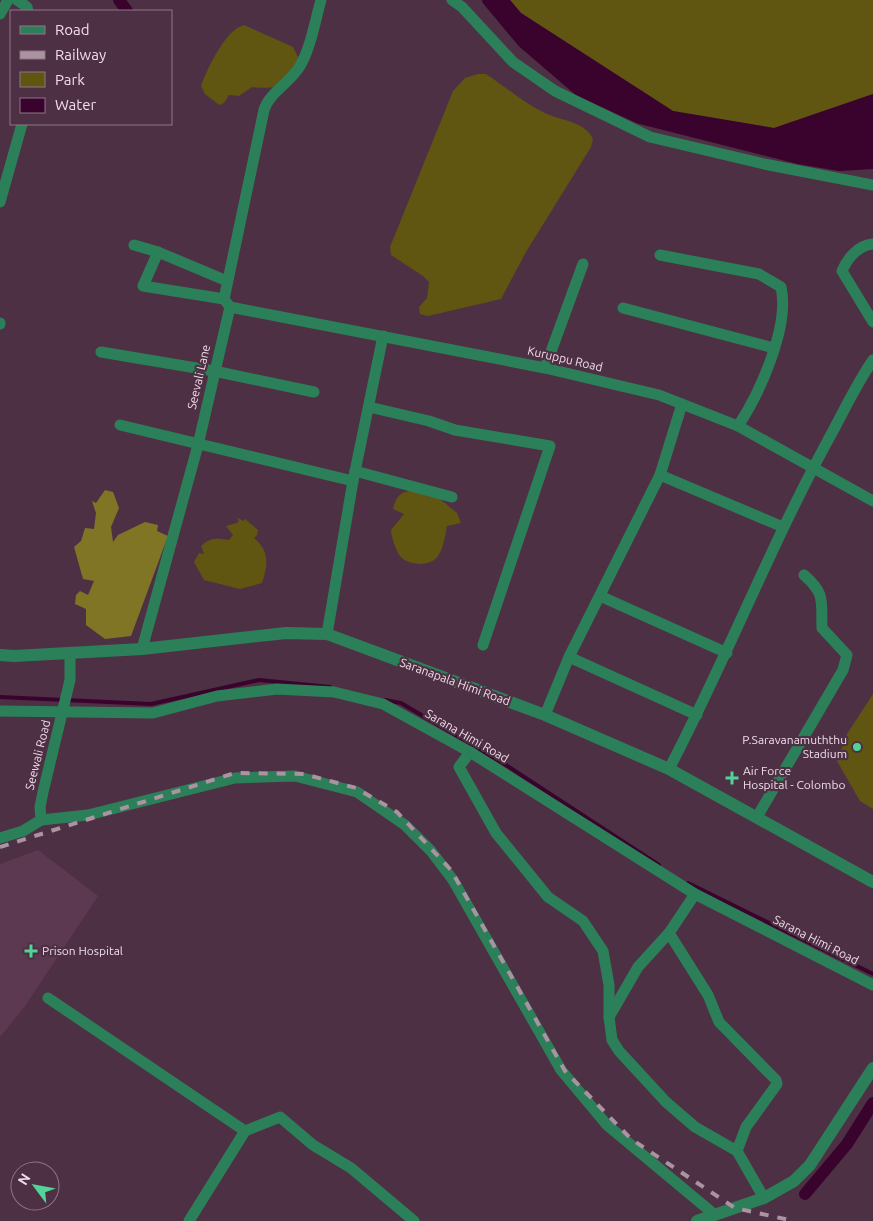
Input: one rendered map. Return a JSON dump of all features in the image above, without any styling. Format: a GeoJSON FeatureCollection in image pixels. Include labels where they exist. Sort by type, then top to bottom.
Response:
{"type":"FeatureCollection","features":[{"type":"Feature","properties":{"kind":"street"},"geometry":{"type":"LineString","coordinates":[[0,14],[8,0]]}},
{"type":"Feature","properties":{"kind":"street"},"geometry":{"type":"LineString","coordinates":[[17,0],[28,7],[28,10]]}},
{"type":"Feature","properties":{"kind":"street","name":"Seevali Lane"},"geometry":{"type":"LineString","coordinates":[[142,649],[198,445],[227,303],[227,281],[264,110],[267,100],[278,92],[300,66],[321,0]]}},
{"type":"Feature","properties":{"kind":"street"},"geometry":{"type":"LineString","coordinates":[[452,0],[462,7],[513,62],[527,72],[555,91],[650,137],[764,164],[873,185]]}},
{"type":"Feature","properties":{"kind":"street"},"geometry":{"type":"LineString","coordinates":[[0,202],[22,125]]}},
{"type":"Feature","properties":{"kind":"street"},"geometry":{"type":"LineString","coordinates":[[873,244],[868,244],[848,257],[842,271],[873,322]]}},
{"type":"Feature","properties":{"kind":"street"},"geometry":{"type":"LineString","coordinates":[[134,245],[158,252],[227,281]]}},
{"type":"Feature","properties":{"kind":"street","name":"Kuruppu Road"},"geometry":{"type":"LineString","coordinates":[[158,252],[143,286],[545,368],[659,395],[738,426],[873,501]]}},
{"type":"Feature","properties":{"kind":"street"},"geometry":{"type":"LineString","coordinates":[[660,255],[759,274],[781,287],[784,299],[781,330],[748,411],[738,426]]}},
{"type":"Feature","properties":{"kind":"street"},"geometry":{"type":"LineString","coordinates":[[545,368],[583,264]]}},
{"type":"Feature","properties":{"kind":"street"},"geometry":{"type":"LineString","coordinates":[[623,308],[774,348]]}},
{"type":"Feature","properties":{"kind":"street"},"geometry":{"type":"LineString","coordinates":[[327,634],[354,476],[383,336]]}},
{"type":"Feature","properties":{"kind":"street"},"geometry":{"type":"LineString","coordinates":[[102,352],[214,371],[314,392]]}},
{"type":"Feature","properties":{"kind":"street"},"geometry":{"type":"LineString","coordinates":[[669,769],[727,653],[783,526],[812,467],[868,378],[873,360]]}},
{"type":"Feature","properties":{"kind":"street"},"geometry":{"type":"LineString","coordinates":[[545,715],[569,657],[660,475],[682,404]]}},
{"type":"Feature","properties":{"kind":"street"},"geometry":{"type":"LineString","coordinates":[[369,407],[430,420],[455,430],[550,446],[483,645]]}},
{"type":"Feature","properties":{"kind":"street"},"geometry":{"type":"LineString","coordinates":[[120,425],[198,445],[452,497]]}},
{"type":"Feature","properties":{"kind":"street"},"geometry":{"type":"LineString","coordinates":[[660,475],[783,526]]}},
{"type":"Feature","properties":{"kind":"street"},"geometry":{"type":"LineString","coordinates":[[757,817],[843,670],[847,655],[822,628],[821,595],[818,587],[804,575]]}},
{"type":"Feature","properties":{"kind":"street"},"geometry":{"type":"LineString","coordinates":[[600,596],[727,653]]}},
{"type":"Feature","properties":{"kind":"street","name":"Saranapala Himi Road"},"geometry":{"type":"LineString","coordinates":[[0,655],[14,656],[142,649],[286,633],[327,634],[545,715],[669,769],[873,882]]}},
{"type":"Feature","properties":{"kind":"street","name":"Seewali Road"},"geometry":{"type":"LineString","coordinates":[[41,820],[40,807],[43,792],[70,680],[70,653]]}},
{"type":"Feature","properties":{"kind":"street"},"geometry":{"type":"LineString","coordinates":[[569,657],[697,716]]}},
{"type":"Feature","properties":{"kind":"street","name":"Sarana Himi Road"},"geometry":{"type":"LineString","coordinates":[[0,711],[64,705],[153,713],[217,696],[277,689],[334,692],[383,704],[470,752],[695,894],[873,985]]}},
{"type":"Feature","properties":{"kind":"street"},"geometry":{"type":"LineString","coordinates":[[470,752],[459,767],[496,833],[548,897],[583,921],[603,951],[610,985],[609,1017],[612,1040],[619,1051],[666,1102],[695,1127],[737,1151],[764,1198]]}},
{"type":"Feature","properties":{"kind":"street"},"geometry":{"type":"LineString","coordinates":[[0,838],[24,831],[41,820],[88,815],[235,778],[295,776],[357,792],[405,825],[431,851],[453,880],[561,1070],[607,1125],[714,1215]]}},
{"type":"Feature","properties":{"kind":"street"},"geometry":{"type":"LineString","coordinates":[[609,1017],[638,967],[670,933],[695,894]]}},
{"type":"Feature","properties":{"kind":"street"},"geometry":{"type":"LineString","coordinates":[[670,933],[708,995],[719,1022],[776,1080],[776,1084],[746,1127],[737,1151]]}},
{"type":"Feature","properties":{"kind":"street"},"geometry":{"type":"LineString","coordinates":[[48,998],[245,1131]]}},
{"type":"Feature","properties":{"kind":"street"},"geometry":{"type":"LineString","coordinates":[[697,1221],[764,1198],[794,1181],[810,1165],[873,1068]]}},
{"type":"Feature","properties":{"kind":"street"},"geometry":{"type":"LineString","coordinates":[[189,1221],[245,1131],[280,1118],[313,1146],[351,1168],[414,1221]]}},
{"type":"Feature","properties":{"kind":"shaded area"},"geometry":{"type":"Polygon","coordinates":[[[105,490],[113,492],[119,508],[111,527],[113,542],[118,535],[145,522],[158,525],[157,531],[168,536],[131,636],[105,639],[86,625],[86,609],[75,604],[76,595],[80,591],[88,595],[94,581],[83,579],[74,547],[81,541],[85,528],[94,529],[96,513],[92,501],[96,503],[105,490]]]}},
{"type":"Feature","properties":{"kind":"shaded area","name":"Prison Hospital"},"geometry":{"type":"Polygon","coordinates":[[[38,850],[98,896],[25,1006],[0,1037],[0,864],[38,850]]]}},
{"type":"Feature","properties":{"kind":"green space"},"geometry":{"type":"Polygon","coordinates":[[[510,0],[873,0],[873,94],[774,128],[673,111],[521,13],[510,0]]]}},
{"type":"Feature","properties":{"kind":"green space"},"geometry":{"type":"Polygon","coordinates":[[[244,25],[293,47],[300,61],[291,76],[282,84],[269,88],[252,87],[239,96],[229,95],[224,103],[219,105],[205,94],[201,86],[212,60],[224,42],[237,28],[244,25]]]}},
{"type":"Feature","properties":{"kind":"green space"},"geometry":{"type":"Polygon","coordinates":[[[486,74],[539,110],[579,125],[593,139],[591,147],[526,252],[501,299],[428,316],[420,314],[419,307],[427,298],[429,282],[391,255],[390,247],[453,91],[465,78],[486,74]]]}},
{"type":"Feature","properties":{"kind":"green space"},"geometry":{"type":"Polygon","coordinates":[[[430,491],[457,513],[461,523],[447,526],[442,549],[435,560],[419,564],[408,562],[400,556],[393,540],[391,530],[404,514],[393,509],[395,502],[402,493],[430,491]]]}},
{"type":"Feature","properties":{"kind":"green space"},"geometry":{"type":"Polygon","coordinates":[[[236,517],[243,521],[245,519],[258,530],[254,538],[263,548],[266,559],[266,570],[262,583],[240,589],[204,580],[194,562],[199,553],[204,554],[201,546],[208,541],[218,539],[229,540],[233,535],[226,526],[237,523],[239,521],[236,517]]]}},
{"type":"Feature","properties":{"kind":"green space","name":"P.Saravanamuththu Stadium"},"geometry":{"type":"Polygon","coordinates":[[[873,694],[873,809],[860,801],[837,761],[847,734],[873,694]]]}},
{"type":"Feature","properties":{"kind":"water"},"geometry":{"type":"Polygon","coordinates":[[[488,0],[510,0],[521,13],[673,111],[774,128],[873,94],[873,161],[840,165],[798,158],[640,118],[579,90],[523,42],[488,0]]]}},
{"type":"Feature","properties":{"kind":"waterway"},"geometry":{"type":"LineString","coordinates":[[119,0],[126,10]]}},
{"type":"Feature","properties":{"kind":"waterway"},"geometry":{"type":"LineString","coordinates":[[488,0],[523,42],[579,90],[640,118],[798,158],[840,165],[873,163]]}},
{"type":"Feature","properties":{"kind":"waterway"},"geometry":{"type":"LineString","coordinates":[[0,697],[151,704],[259,680],[330,687]]}},
{"type":"Feature","properties":{"kind":"waterway"},"geometry":{"type":"LineString","coordinates":[[385,700],[401,703],[503,763],[659,865]]}},
{"type":"Feature","properties":{"kind":"waterway"},"geometry":{"type":"LineString","coordinates":[[688,883],[873,974]]}},
{"type":"Feature","properties":{"kind":"waterway"},"geometry":{"type":"LineString","coordinates":[[805,1194],[847,1144],[873,1103]]}},
{"type":"Feature","properties":{"kind":"railway"},"geometry":{"type":"LineString","coordinates":[[0,847],[235,773],[304,774],[356,788],[397,812],[451,870],[565,1071],[631,1139],[735,1208],[794,1221]]}},
{"type":"Feature","properties":{"kind":"place","name":"P.Saravanamuththu Stadium"},"geometry":{"type":"Point","coordinates":[857,747]}},
{"type":"Feature","properties":{"kind":"place","name":"Air Force Hospital - Colombo"},"geometry":{"type":"Point","coordinates":[732,778]}},
{"type":"Feature","properties":{"kind":"place","name":"Prison Hospital"},"geometry":{"type":"Point","coordinates":[31,951]}}]}
